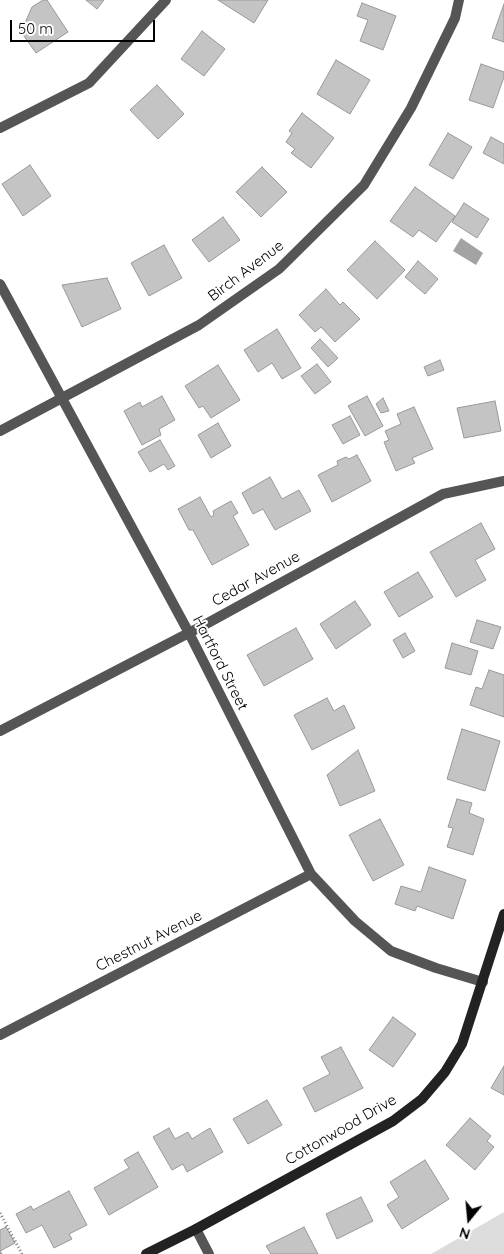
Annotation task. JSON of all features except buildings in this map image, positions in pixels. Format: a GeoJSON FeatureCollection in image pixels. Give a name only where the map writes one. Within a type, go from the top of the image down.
{"type":"FeatureCollection","features":[{"type":"Feature","properties":{"kind":"street"},"geometry":{"type":"LineString","coordinates":[[0,128],[89,83],[166,0]]}},
{"type":"Feature","properties":{"kind":"street","name":"Birch Avenue"},"geometry":{"type":"LineString","coordinates":[[0,431],[199,325],[280,268],[364,185],[411,108],[455,18],[459,0]]}},
{"type":"Feature","properties":{"kind":"street","name":"Hartford Street"},"geometry":{"type":"LineString","coordinates":[[0,284],[189,633],[311,874],[355,921],[392,951],[436,968],[483,982]]}},
{"type":"Feature","properties":{"kind":"street","name":"Cedar Avenue"},"geometry":{"type":"LineString","coordinates":[[0,731],[189,633],[443,494],[504,482]]}},
{"type":"Feature","properties":{"kind":"street","name":"Chestnut Avenue"},"geometry":{"type":"LineString","coordinates":[[0,1035],[311,874]]}},
{"type":"Feature","properties":{"kind":"street","name":"Cottonwood Drive"},"geometry":{"type":"LineString","coordinates":[[146,1254],[196,1229],[393,1121],[422,1099],[445,1072],[462,1044],[504,914]]}},
{"type":"Feature","properties":{"kind":"street"},"geometry":{"type":"LineString","coordinates":[[196,1229],[209,1254]]}},
{"type":"Feature","properties":{"kind":"path"},"geometry":{"type":"LineString","coordinates":[[0,1213],[22,1254]]}},
{"type":"Feature","properties":{"kind":"shaded area"},"geometry":{"type":"Polygon","coordinates":[[[461,238],[483,253],[476,265],[453,251],[461,238]]]}},
{"type":"Feature","properties":{"kind":"shaded area"},"geometry":{"type":"Polygon","coordinates":[[[504,1212],[504,1254],[431,1254],[504,1212]]]}}]}
